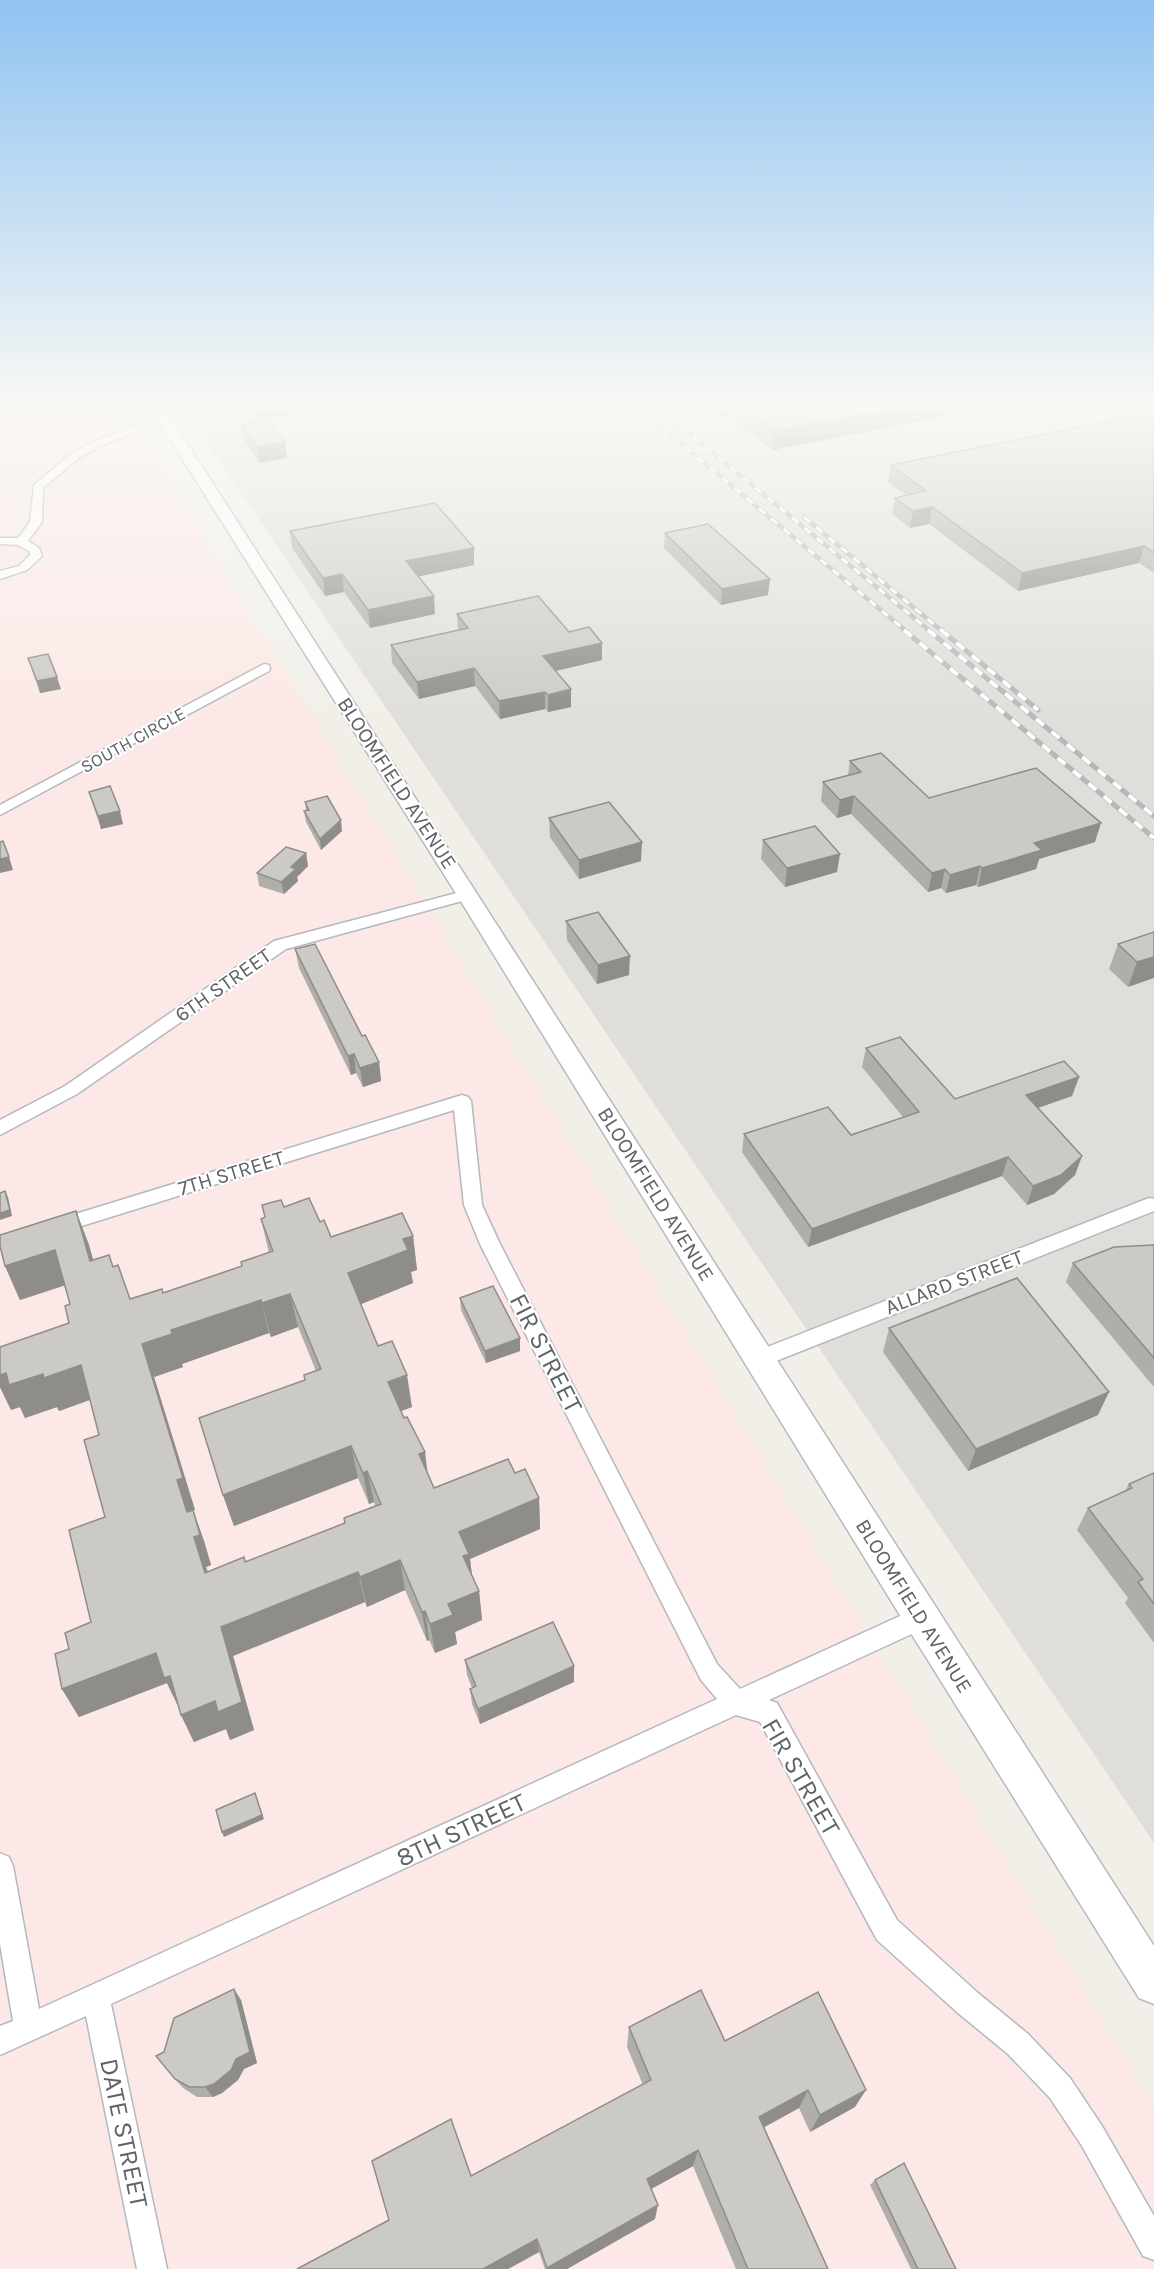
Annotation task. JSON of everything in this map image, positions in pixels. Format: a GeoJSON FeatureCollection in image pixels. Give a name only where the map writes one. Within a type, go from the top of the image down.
{"type":"FeatureCollection","features":[{"type":"Feature","properties":{"kind":"main road","name":"BLOOMFIELD AVENUE"},"geometry":{"type":"LineString","coordinates":[[223,512],[468,895],[921,1618],[1154,1983]]}},
{"type":"Feature","properties":{"kind":"street"},"geometry":{"type":"LineString","coordinates":[[21,542],[36,522],[37,512]]}},
{"type":"Feature","properties":{"kind":"street"},"geometry":{"type":"LineString","coordinates":[[0,541],[21,542],[35,550],[36,556],[23,568],[0,575]]}},
{"type":"Feature","properties":{"kind":"street","name":"SOUTH CIRCLE"},"geometry":{"type":"LineString","coordinates":[[0,811],[264,668]]}},
{"type":"Feature","properties":{"kind":"street","name":"6TH STREET"},"geometry":{"type":"LineString","coordinates":[[0,1128],[71,1090],[279,945],[468,895]]}},
{"type":"Feature","properties":{"kind":"street","name":"7TH STREET"},"geometry":{"type":"LineString","coordinates":[[34,1233],[462,1101]]}},
{"type":"Feature","properties":{"kind":"street","name":"FIR STREET"},"geometry":{"type":"LineString","coordinates":[[462,1101],[473,1205],[490,1244],[709,1672],[736,1704],[768,1712],[887,1929],[968,2003],[1018,2044],[1060,2088],[1092,2136],[1154,2244]]}},
{"type":"Feature","properties":{"kind":"street","name":"ALLARD STREET"},"geometry":{"type":"LineString","coordinates":[[759,1359],[1149,1205]]}},
{"type":"Feature","properties":{"kind":"street","name":"8TH STREET"},"geometry":{"type":"LineString","coordinates":[[0,2041],[921,1618]]}},
{"type":"Feature","properties":{"kind":"street"},"geometry":{"type":"LineString","coordinates":[[0,1866],[28,2028]]}},
{"type":"Feature","properties":{"kind":"street","name":"DATE STREET"},"geometry":{"type":"LineString","coordinates":[[96,1997],[152,2269]]}},
{"type":"Feature","properties":{"kind":"shaded area"},"geometry":{"type":"Polygon","coordinates":[[[0,512],[188,512],[1154,2106],[1154,2269],[0,2269],[0,512]]]}},
{"type":"Feature","properties":{"kind":"shaded area"},"geometry":{"type":"Polygon","coordinates":[[[254,512],[1154,512],[1154,1843],[254,512]]]}},
{"type":"Feature","properties":{"kind":"building"},"geometry":{"type":"Polygon","coordinates":[[[389,512],[443,512],[474,548],[406,561],[434,596],[368,610],[342,574],[323,578],[290,531],[389,512]]]}},
{"type":"Feature","properties":{"kind":"building"},"geometry":{"type":"Polygon","coordinates":[[[939,512],[1154,512],[1154,553],[1144,546],[1022,573],[939,512]]]}},
{"type":"Feature","properties":{"kind":"building"},"geometry":{"type":"Polygon","coordinates":[[[708,524],[770,579],[722,589],[665,533],[708,524]]]}},
{"type":"Feature","properties":{"kind":"building"},"geometry":{"type":"Polygon","coordinates":[[[538,596],[569,632],[589,627],[602,643],[543,656],[571,689],[548,695],[545,692],[499,701],[474,668],[417,682],[391,645],[468,628],[457,614],[538,596]]]}},
{"type":"Feature","properties":{"kind":"building"},"geometry":{"type":"Polygon","coordinates":[[[48,654],[57,677],[37,681],[28,658],[48,654]]]}},
{"type":"Feature","properties":{"kind":"building"},"geometry":{"type":"Polygon","coordinates":[[[881,753],[929,798],[1036,768],[1101,823],[1034,843],[1042,850],[982,868],[980,866],[950,875],[945,869],[932,873],[854,796],[840,800],[823,782],[861,772],[850,761],[881,753]]]}},
{"type":"Feature","properties":{"kind":"building"},"geometry":{"type":"Polygon","coordinates":[[[110,786],[120,811],[98,816],[89,792],[110,786]]]}},
{"type":"Feature","properties":{"kind":"building"},"geometry":{"type":"Polygon","coordinates":[[[327,796],[341,820],[320,839],[304,811],[309,810],[305,802],[327,796]]]}},
{"type":"Feature","properties":{"kind":"building"},"geometry":{"type":"Polygon","coordinates":[[[609,802],[642,842],[579,860],[549,818],[609,802]]]}},
{"type":"Feature","properties":{"kind":"building"},"geometry":{"type":"Polygon","coordinates":[[[815,826],[840,854],[787,868],[763,840],[815,826]]]}},
{"type":"Feature","properties":{"kind":"building"},"geometry":{"type":"Polygon","coordinates":[[[3,841],[9,857],[0,859],[0,842],[3,841]]]}},
{"type":"Feature","properties":{"kind":"building"},"geometry":{"type":"Polygon","coordinates":[[[286,847],[306,853],[291,867],[296,869],[281,882],[257,873],[286,847]]]}},
{"type":"Feature","properties":{"kind":"building"},"geometry":{"type":"Polygon","coordinates":[[[598,912],[630,956],[598,965],[566,921],[598,912]]]}},
{"type":"Feature","properties":{"kind":"building"},"geometry":{"type":"Polygon","coordinates":[[[1154,932],[1154,957],[1137,962],[1118,944],[1154,932]]]}},
{"type":"Feature","properties":{"kind":"building"},"geometry":{"type":"Polygon","coordinates":[[[315,944],[362,1036],[365,1035],[379,1062],[360,1068],[354,1054],[348,1056],[295,949],[315,944]]]}},
{"type":"Feature","properties":{"kind":"building"},"geometry":{"type":"Polygon","coordinates":[[[900,1037],[955,1099],[1064,1061],[1079,1077],[1026,1095],[1082,1156],[1061,1175],[1033,1186],[1008,1157],[812,1229],[744,1134],[828,1107],[851,1135],[919,1112],[866,1048],[900,1037]]]}},
{"type":"Feature","properties":{"kind":"building"},"geometry":{"type":"Polygon","coordinates":[[[5,1191],[10,1210],[0,1213],[0,1193],[5,1191]]]}},
{"type":"Feature","properties":{"kind":"building"},"geometry":{"type":"Polygon","coordinates":[[[309,1198],[320,1222],[324,1220],[331,1237],[402,1213],[413,1236],[403,1239],[408,1250],[348,1273],[378,1346],[392,1341],[407,1375],[388,1382],[404,1418],[407,1417],[425,1452],[419,1454],[434,1488],[508,1459],[515,1473],[525,1469],[539,1498],[459,1532],[469,1554],[463,1556],[479,1591],[448,1604],[453,1615],[430,1624],[425,1611],[422,1612],[400,1560],[360,1577],[358,1572],[221,1627],[242,1702],[218,1712],[215,1701],[181,1715],[170,1676],[164,1678],[156,1653],[62,1689],[55,1654],[69,1649],[65,1633],[91,1622],[69,1530],[105,1517],[84,1440],[99,1435],[81,1365],[44,1378],[43,1374],[9,1385],[6,1373],[0,1375],[0,1347],[69,1323],[65,1306],[70,1304],[55,1250],[5,1266],[0,1235],[76,1211],[90,1261],[109,1255],[113,1267],[118,1265],[130,1299],[162,1289],[163,1293],[242,1266],[241,1262],[273,1251],[261,1219],[265,1217],[262,1205],[281,1200],[284,1207],[309,1198]],[[290,1294],[262,1303],[261,1300],[171,1330],[172,1334],[142,1344],[183,1478],[177,1480],[187,1512],[193,1510],[200,1535],[194,1537],[205,1573],[244,1557],[245,1562],[345,1523],[344,1518],[381,1504],[367,1471],[363,1473],[351,1446],[223,1495],[199,1418],[305,1380],[304,1375],[321,1369],[290,1294]]]}},
{"type":"Feature","properties":{"kind":"building"},"geometry":{"type":"Polygon","coordinates":[[[1154,1245],[1154,1358],[1073,1263],[1114,1247],[1154,1245]]]}},
{"type":"Feature","properties":{"kind":"building"},"geometry":{"type":"Polygon","coordinates":[[[1017,1278],[1109,1392],[976,1449],[889,1328],[1017,1278]]]}},
{"type":"Feature","properties":{"kind":"building"},"geometry":{"type":"Polygon","coordinates":[[[493,1286],[520,1338],[485,1351],[460,1298],[493,1286]]]}},
{"type":"Feature","properties":{"kind":"building"},"geometry":{"type":"Polygon","coordinates":[[[1154,1473],[1154,1604],[1138,1582],[1143,1579],[1088,1508],[1132,1488],[1129,1484],[1154,1473]]]}},
{"type":"Feature","properties":{"kind":"building"},"geometry":{"type":"Polygon","coordinates":[[[553,1622],[574,1666],[478,1709],[470,1689],[476,1686],[465,1660],[553,1622]]]}},
{"type":"Feature","properties":{"kind":"building"},"geometry":{"type":"Polygon","coordinates":[[[255,1793],[262,1815],[222,1832],[216,1810],[255,1793]]]}},
{"type":"Feature","properties":{"kind":"building"},"geometry":{"type":"Polygon","coordinates":[[[234,1989],[250,2052],[236,2059],[231,2070],[214,2084],[205,2087],[189,2087],[175,2079],[156,2056],[164,2052],[174,2018],[234,1989]]]}},
{"type":"Feature","properties":{"kind":"building"},"geometry":{"type":"Polygon","coordinates":[[[701,1990],[725,2041],[818,1992],[866,2090],[820,2115],[808,2090],[759,2117],[828,2269],[748,2269],[698,2150],[647,2179],[658,2205],[547,2268],[537,2239],[483,2269],[297,2269],[389,2220],[372,2161],[451,2119],[471,2176],[651,2080],[629,2027],[701,1990]]]}},
{"type":"Feature","properties":{"kind":"building"},"geometry":{"type":"Polygon","coordinates":[[[904,2163],[956,2269],[918,2269],[875,2180],[904,2163]]]}},
{"type":"Feature","properties":{"kind":"railway"},"geometry":{"type":"LineString","coordinates":[[763,512],[906,631]]}},
{"type":"Feature","properties":{"kind":"railway"},"geometry":{"type":"LineString","coordinates":[[785,512],[930,631]]}},
{"type":"Feature","properties":{"kind":"railway"},"geometry":{"type":"LineString","coordinates":[[804,517],[942,631]]}},
{"type":"Feature","properties":{"kind":"railway"},"geometry":{"type":"LineString","coordinates":[[904,630],[1154,838]]}},
{"type":"Feature","properties":{"kind":"railway"},"geometry":{"type":"LineString","coordinates":[[928,630],[1154,816]]}},
{"type":"Feature","properties":{"kind":"railway"},"geometry":{"type":"LineString","coordinates":[[941,630],[1038,710]]}}]}
